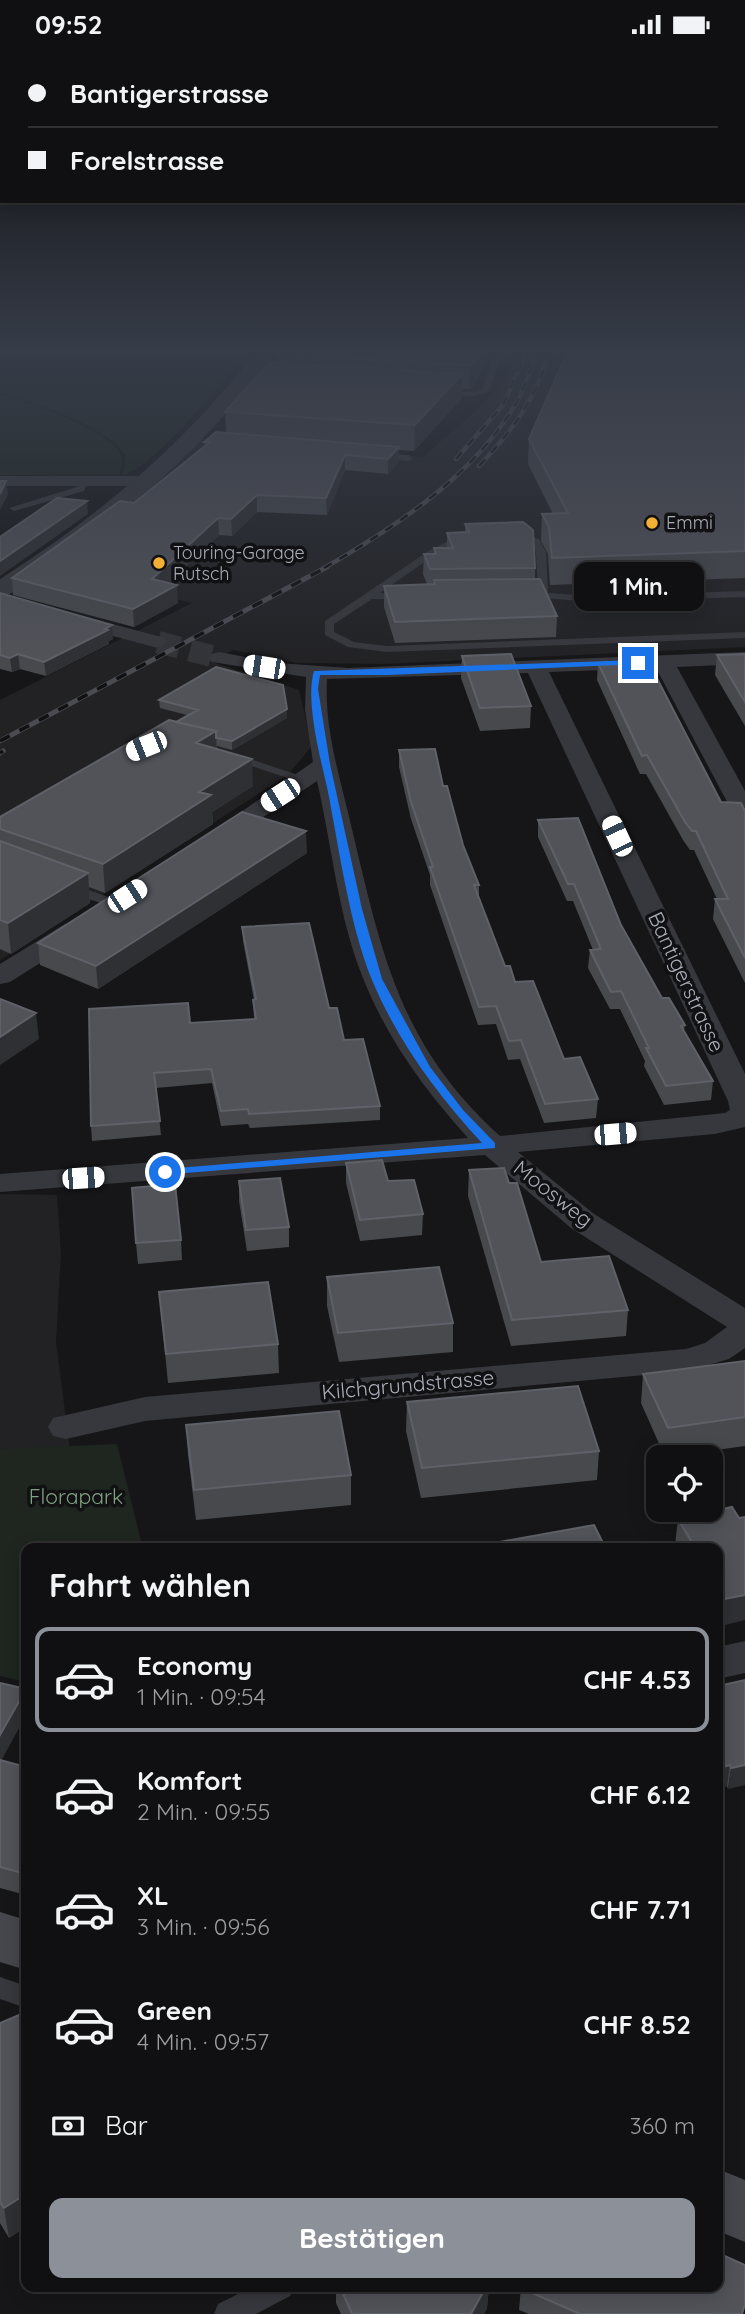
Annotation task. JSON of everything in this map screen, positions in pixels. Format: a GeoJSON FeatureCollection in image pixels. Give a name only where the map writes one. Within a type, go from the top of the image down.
{"type":"FeatureCollection","features":[{"type":"Feature","properties":{"kind":"main road"},"geometry":{"type":"LineString","coordinates":[[0,1937],[21,1943]]}},
{"type":"Feature","properties":{"kind":"main road"},"geometry":{"type":"LineString","coordinates":[[723,2202],[745,2211]]}},
{"type":"Feature","properties":{"kind":"street"},"geometry":{"type":"LineString","coordinates":[[0,590],[60,551],[183,454]]}},
{"type":"Feature","properties":{"kind":"street"},"geometry":{"type":"LineString","coordinates":[[0,481],[149,481]]}},
{"type":"Feature","properties":{"kind":"street"},"geometry":{"type":"LineString","coordinates":[[0,600],[158,642]]}},
{"type":"Feature","properties":{"kind":"street"},"geometry":{"type":"LineString","coordinates":[[219,657],[250,665],[317,673],[745,658]]}},
{"type":"Feature","properties":{"kind":"street"},"geometry":{"type":"LineString","coordinates":[[663,661],[745,813]]}},
{"type":"Feature","properties":{"kind":"street","name":"Bantigerstrasse"},"geometry":{"type":"LineString","coordinates":[[0,1184],[491,1146],[715,1125],[736,1120],[745,1112],[743,1101],[536,667]]}},
{"type":"Feature","properties":{"kind":"street","name":"Moosweg"},"geometry":{"type":"LineString","coordinates":[[317,673],[314,689],[326,764],[356,904],[377,979],[425,1068],[491,1146],[628,1251],[745,1323]]}},
{"type":"Feature","properties":{"kind":"street"},"geometry":{"type":"LineString","coordinates":[[201,847],[326,764]]}},
{"type":"Feature","properties":{"kind":"street"},"geometry":{"type":"LineString","coordinates":[[0,976],[138,889]]}},
{"type":"Feature","properties":{"kind":"street","name":"Kilchgrundstrasse"},"geometry":{"type":"LineString","coordinates":[[66,1427],[145,1409],[688,1360],[717,1352],[745,1331]]}},
{"type":"Feature","properties":{"kind":"street"},"geometry":{"type":"LineString","coordinates":[[723,1662],[745,1657]]}},
{"type":"Feature","properties":{"kind":"lane"},"geometry":{"type":"LineString","coordinates":[[369,454],[409,458]]}},
{"type":"Feature","properties":{"kind":"lane"},"geometry":{"type":"LineString","coordinates":[[14,508],[81,489],[84,481]]}},
{"type":"Feature","properties":{"kind":"lane"},"geometry":{"type":"LineString","coordinates":[[505,533],[526,534],[534,539],[541,552],[543,594]]}},
{"type":"Feature","properties":{"kind":"lane"},"geometry":{"type":"LineString","coordinates":[[479,535],[453,541],[329,623],[329,633],[352,645],[387,649],[745,635]]}},
{"type":"Feature","properties":{"kind":"lane"},"geometry":{"type":"LineString","coordinates":[[516,595],[543,594],[590,599],[745,594]]}},
{"type":"Feature","properties":{"kind":"lane"},"geometry":{"type":"LineString","coordinates":[[370,596],[421,597]]}},
{"type":"Feature","properties":{"kind":"lane"},"geometry":{"type":"LineString","coordinates":[[213,751],[303,780]]}},
{"type":"Feature","properties":{"kind":"lane"},"geometry":{"type":"LineString","coordinates":[[54,882],[115,904]]}},
{"type":"Feature","properties":{"kind":"lane"},"geometry":{"type":"LineString","coordinates":[[0,1988],[21,1995]]}},
{"type":"Feature","properties":{"kind":"lane"},"geometry":{"type":"LineString","coordinates":[[228,2314],[271,2292]]}},
{"type":"Feature","properties":{"kind":"shaded area"},"geometry":{"type":"Polygon","coordinates":[[[181,454],[385,454],[423,457],[427,454],[745,454],[745,647],[385,664],[297,663],[233,650],[212,662],[299,690],[312,746],[288,775],[0,960],[0,700],[192,603],[47,567],[133,509],[166,476],[181,454]]]}},
{"type":"Feature","properties":{"kind":"shaded area"},"geometry":{"type":"Polygon","coordinates":[[[0,1194],[57,1195],[61,1254],[56,1342],[70,1450],[0,1479],[0,1194]]]}},
{"type":"Feature","properties":{"kind":"green space"},"geometry":{"type":"Polygon","coordinates":[[[0,454],[120,454],[122,458],[120,474],[0,475],[0,454]]]}},
{"type":"Feature","properties":{"kind":"green space"},"geometry":{"type":"Polygon","coordinates":[[[124,454],[155,454],[123,475],[126,456],[124,454]]]}},
{"type":"Feature","properties":{"kind":"green space","name":"Florapark"},"geometry":{"type":"Polygon","coordinates":[[[117,1444],[142,1543],[21,1543],[21,1681],[0,1676],[0,1449],[117,1444]]]}},
{"type":"Feature","properties":{"kind":"building"},"geometry":{"type":"Polygon","coordinates":[[[195,454],[393,454],[388,459],[345,455],[326,498],[257,495],[231,519],[218,518],[152,579],[177,585],[133,609],[12,578],[120,501],[134,503],[195,454]]]}},
{"type":"Feature","properties":{"kind":"building","name":"Emmi"},"geometry":{"type":"Polygon","coordinates":[[[537,454],[745,454],[745,551],[552,558],[549,527],[542,514],[568,513],[537,454]]]}},
{"type":"Feature","properties":{"kind":"building"},"geometry":{"type":"Polygon","coordinates":[[[0,481],[6,481],[0,494],[0,481]]]}},
{"type":"Feature","properties":{"kind":"building"},"geometry":{"type":"Polygon","coordinates":[[[57,498],[87,501],[0,561],[0,537],[57,498]]]}},
{"type":"Feature","properties":{"kind":"building"},"geometry":{"type":"Polygon","coordinates":[[[523,522],[533,530],[535,568],[430,569],[424,554],[436,554],[434,548],[453,548],[447,533],[469,532],[465,524],[523,522]]]}},
{"type":"Feature","properties":{"kind":"building"},"geometry":{"type":"Polygon","coordinates":[[[540,579],[557,616],[395,622],[384,586],[435,584],[434,580],[540,579]]]}},
{"type":"Feature","properties":{"kind":"building"},"geometry":{"type":"Polygon","coordinates":[[[0,593],[112,625],[105,629],[108,630],[44,662],[18,654],[10,658],[0,655],[0,593]]]}},
{"type":"Feature","properties":{"kind":"building"},"geometry":{"type":"Polygon","coordinates":[[[511,654],[531,706],[480,708],[462,656],[511,654]]]}},
{"type":"Feature","properties":{"kind":"building"},"geometry":{"type":"Polygon","coordinates":[[[745,654],[745,702],[717,655],[745,654]]]}},
{"type":"Feature","properties":{"kind":"building"},"geometry":{"type":"Polygon","coordinates":[[[648,661],[721,802],[741,803],[745,811],[745,958],[715,899],[728,899],[696,831],[692,831],[685,822],[647,755],[642,756],[598,663],[648,661]]]}},
{"type":"Feature","properties":{"kind":"building"},"geometry":{"type":"Polygon","coordinates":[[[216,667],[283,685],[287,709],[232,741],[216,738],[216,731],[176,722],[198,710],[159,700],[216,667]]]}},
{"type":"Feature","properties":{"kind":"building"},"geometry":{"type":"Polygon","coordinates":[[[169,720],[216,731],[196,743],[252,759],[199,792],[211,795],[103,864],[0,829],[0,817],[169,720]]]}},
{"type":"Feature","properties":{"kind":"building"},"geometry":{"type":"Polygon","coordinates":[[[435,749],[443,786],[447,786],[463,845],[479,885],[474,885],[505,966],[510,966],[515,982],[533,981],[564,1059],[580,1057],[598,1099],[545,1104],[521,1040],[509,1041],[496,1006],[479,1007],[430,867],[433,867],[411,802],[399,750],[435,749]]]}},
{"type":"Feature","properties":{"kind":"building"},"geometry":{"type":"Polygon","coordinates":[[[242,812],[306,831],[96,966],[38,943],[242,812]]]}},
{"type":"Feature","properties":{"kind":"building"},"geometry":{"type":"Polygon","coordinates":[[[578,818],[621,925],[662,998],[669,998],[685,1025],[681,1026],[713,1081],[666,1086],[621,991],[611,992],[590,950],[601,949],[574,884],[568,884],[538,820],[578,818]]]}},
{"type":"Feature","properties":{"kind":"building"},"geometry":{"type":"Polygon","coordinates":[[[0,841],[88,873],[8,923],[0,920],[0,841]]]}},
{"type":"Feature","properties":{"kind":"building"},"geometry":{"type":"Polygon","coordinates":[[[309,923],[329,1008],[337,1008],[344,1040],[363,1039],[380,1106],[249,1114],[248,1109],[221,1111],[211,1069],[154,1073],[160,1121],[91,1126],[89,1009],[188,1003],[190,1023],[256,1019],[253,1000],[256,999],[242,927],[309,923]]]}},
{"type":"Feature","properties":{"kind":"building"},"geometry":{"type":"Polygon","coordinates":[[[0,999],[36,1013],[0,1037],[0,999]]]}},
{"type":"Feature","properties":{"kind":"building"},"geometry":{"type":"Polygon","coordinates":[[[382,1160],[388,1181],[414,1180],[423,1214],[360,1220],[346,1163],[382,1160]]]}},
{"type":"Feature","properties":{"kind":"building"},"geometry":{"type":"Polygon","coordinates":[[[504,1168],[509,1183],[517,1183],[541,1262],[609,1256],[628,1310],[512,1320],[469,1170],[504,1168]]]}},
{"type":"Feature","properties":{"kind":"building"},"geometry":{"type":"Polygon","coordinates":[[[280,1178],[289,1227],[246,1230],[239,1181],[280,1178]]]}},
{"type":"Feature","properties":{"kind":"building"},"geometry":{"type":"Polygon","coordinates":[[[175,1184],[181,1240],[136,1243],[132,1188],[175,1184]]]}},
{"type":"Feature","properties":{"kind":"building"},"geometry":{"type":"Polygon","coordinates":[[[439,1267],[453,1323],[338,1333],[327,1277],[439,1267]]]}},
{"type":"Feature","properties":{"kind":"building"},"geometry":{"type":"Polygon","coordinates":[[[268,1282],[278,1344],[166,1354],[159,1292],[268,1282]]]}},
{"type":"Feature","properties":{"kind":"building"},"geometry":{"type":"Polygon","coordinates":[[[745,1361],[745,1417],[668,1428],[643,1374],[745,1361]]]}},
{"type":"Feature","properties":{"kind":"building"},"geometry":{"type":"Polygon","coordinates":[[[578,1386],[599,1451],[422,1468],[407,1402],[578,1386]]]}},
{"type":"Feature","properties":{"kind":"building"},"geometry":{"type":"Polygon","coordinates":[[[339,1411],[351,1475],[194,1490],[186,1425],[339,1411]]]}},
{"type":"Feature","properties":{"kind":"building"},"geometry":{"type":"Polygon","coordinates":[[[732,1507],[739,1518],[745,1517],[745,1595],[725,1599],[723,1596],[723,1543],[692,1543],[680,1522],[723,1522],[723,1509],[732,1507]]]}},
{"type":"Feature","properties":{"kind":"building"},"geometry":{"type":"Polygon","coordinates":[[[594,1525],[603,1543],[494,1543],[594,1525]]]}},
{"type":"Feature","properties":{"kind":"building"},"geometry":{"type":"Polygon","coordinates":[[[745,1680],[745,1765],[731,1768],[730,1765],[723,1767],[723,1685],[745,1680]]]}},
{"type":"Feature","properties":{"kind":"building"},"geometry":{"type":"Polygon","coordinates":[[[0,1683],[21,1688],[21,1698],[0,1735],[0,1683]]]}},
{"type":"Feature","properties":{"kind":"building"},"geometry":{"type":"Polygon","coordinates":[[[0,1760],[21,1766],[21,1873],[0,1867],[0,1760]]]}},
{"type":"Feature","properties":{"kind":"building"},"geometry":{"type":"Polygon","coordinates":[[[21,2014],[21,2197],[4,2208],[0,2202],[0,2023],[21,2014]]]}},
{"type":"Feature","properties":{"kind":"building"},"geometry":{"type":"Polygon","coordinates":[[[723,2255],[745,2265],[745,2304],[742,2314],[580,2314],[530,2292],[723,2292],[723,2255]]]}},
{"type":"Feature","properties":{"kind":"building"},"geometry":{"type":"Polygon","coordinates":[[[342,2292],[483,2292],[471,2314],[352,2314],[342,2292]]]}},
{"type":"Feature","properties":{"kind":"tunnel"},"geometry":{"type":"LineString","coordinates":[[158,642],[219,658]]}},
{"type":"Feature","properties":{"kind":"railway"},"geometry":{"type":"LineString","coordinates":[[456,459],[461,454]]}},
{"type":"Feature","properties":{"kind":"railway"},"geometry":{"type":"LineString","coordinates":[[324,568],[407,516],[478,454]]}},
{"type":"Feature","properties":{"kind":"railway"},"geometry":{"type":"LineString","coordinates":[[479,466],[490,454]]}},
{"type":"Feature","properties":{"kind":"railway"},"geometry":{"type":"LineString","coordinates":[[0,741],[327,567]]}},
{"type":"Feature","properties":{"kind":"place","name":"Emmi"},"geometry":{"type":"Point","coordinates":[652,523]}},
{"type":"Feature","properties":{"kind":"place","name":"Touring-Garage Rutsch"},"geometry":{"type":"Point","coordinates":[159,563]}},
{"type":"Feature","properties":{"kind":"route"},"geometry":{"type":"LineString","coordinates":[[165,1172],[491,1146],[425,1068],[396,1019],[377,979],[357,909],[326,764],[314,689],[317,673],[388,673],[638,663]]}}]}
